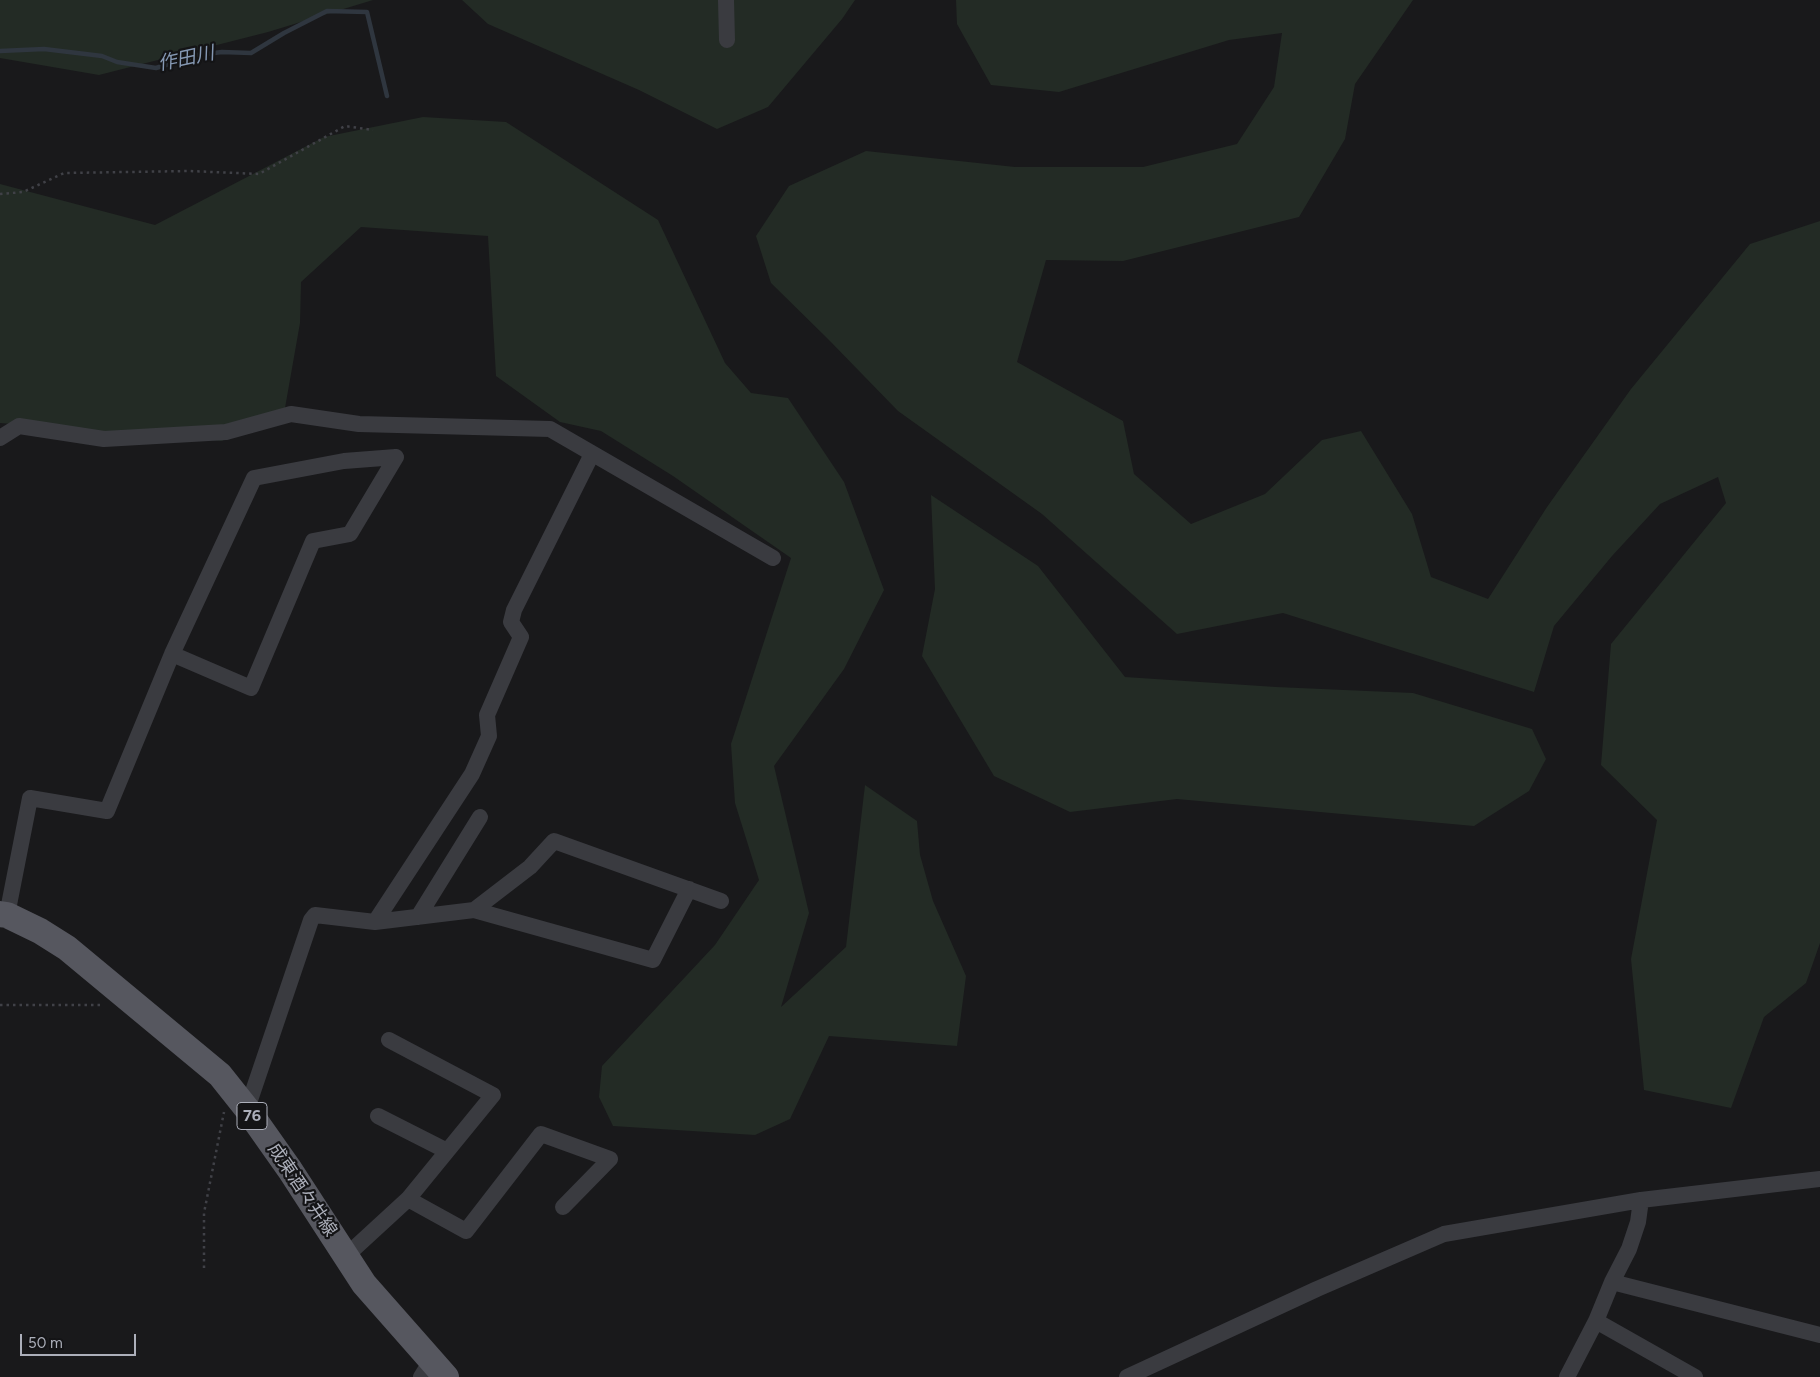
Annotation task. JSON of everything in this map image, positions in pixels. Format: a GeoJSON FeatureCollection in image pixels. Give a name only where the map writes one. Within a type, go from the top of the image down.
{"type":"FeatureCollection","features":[{"type":"Feature","properties":{"kind":"main road","name":"成東酒々井線"},"geometry":{"type":"LineString","coordinates":[[4,914],[40,931],[67,948],[220,1075],[242,1102],[290,1170],[364,1284],[433,1372]]}},
{"type":"Feature","properties":{"kind":"street"},"geometry":{"type":"LineString","coordinates":[[726,0],[727,40]]}},
{"type":"Feature","properties":{"kind":"street"},"geometry":{"type":"LineString","coordinates":[[0,438],[19,426],[104,440],[226,432],[291,414],[359,424],[550,430],[773,558]]}},
{"type":"Feature","properties":{"kind":"street"},"geometry":{"type":"LineString","coordinates":[[375,922],[472,774],[489,736],[487,715],[521,636],[511,622],[514,610],[592,454]]}},
{"type":"Feature","properties":{"kind":"street"},"geometry":{"type":"LineString","coordinates":[[4,914],[30,798],[107,811],[172,654],[254,478],[344,460],[396,457],[350,534],[313,541],[251,688],[172,654]]}},
{"type":"Feature","properties":{"kind":"street"},"geometry":{"type":"LineString","coordinates":[[418,917],[480,816]]}},
{"type":"Feature","properties":{"kind":"street"},"geometry":{"type":"LineString","coordinates":[[474,910],[530,867],[554,841],[721,900]]}},
{"type":"Feature","properties":{"kind":"street"},"geometry":{"type":"LineString","coordinates":[[242,1102],[311,920],[316,914],[375,922],[474,910],[653,960],[689,890]]}},
{"type":"Feature","properties":{"kind":"street"},"geometry":{"type":"LineString","coordinates":[[346,1256],[408,1199],[493,1095],[389,1040]]}},
{"type":"Feature","properties":{"kind":"street"},"geometry":{"type":"LineString","coordinates":[[378,1116],[447,1151]]}},
{"type":"Feature","properties":{"kind":"street"},"geometry":{"type":"LineString","coordinates":[[408,1199],[466,1231],[541,1134],[610,1159],[564,1206]]}},
{"type":"Feature","properties":{"kind":"street"},"geometry":{"type":"LineString","coordinates":[[1127,1377],[1318,1288],[1444,1234],[1641,1200],[1820,1179]]}},
{"type":"Feature","properties":{"kind":"street"},"geometry":{"type":"LineString","coordinates":[[1567,1377],[1596,1321],[1612,1282],[1629,1249],[1638,1222],[1641,1200]]}},
{"type":"Feature","properties":{"kind":"street"},"geometry":{"type":"LineString","coordinates":[[1612,1282],[1820,1334]]}},
{"type":"Feature","properties":{"kind":"street"},"geometry":{"type":"LineString","coordinates":[[1596,1321],[1696,1377]]}},
{"type":"Feature","properties":{"kind":"path"},"geometry":{"type":"LineString","coordinates":[[0,194],[23,192],[64,173],[190,171],[259,174],[345,126],[373,130]]}},
{"type":"Feature","properties":{"kind":"path"},"geometry":{"type":"LineString","coordinates":[[0,1005],[137,1006]]}},
{"type":"Feature","properties":{"kind":"path"},"geometry":{"type":"LineString","coordinates":[[204,1268],[204,1213],[225,1109],[242,1102]]}},
{"type":"Feature","properties":{"kind":"shaded area"},"geometry":{"type":"Polygon","coordinates":[[[0,0],[373,0],[268,32],[99,75],[0,58],[0,0]]]}},
{"type":"Feature","properties":{"kind":"shaded area"},"geometry":{"type":"Polygon","coordinates":[[[462,0],[855,0],[842,19],[768,107],[717,129],[639,90],[488,24],[462,0]]]}},
{"type":"Feature","properties":{"kind":"shaded area"},"geometry":{"type":"Polygon","coordinates":[[[956,0],[1413,0],[1355,84],[1345,139],[1299,217],[1123,261],[1046,260],[1017,362],[1123,421],[1134,474],[1191,524],[1265,494],[1322,440],[1361,431],[1412,514],[1431,577],[1488,599],[1547,507],[1631,389],[1750,244],[1820,221],[1820,943],[1806,983],[1764,1017],[1731,1108],[1644,1090],[1631,959],[1657,820],[1601,765],[1611,644],[1726,503],[1718,477],[1660,504],[1612,556],[1554,626],[1534,692],[1283,613],[1177,634],[1042,514],[898,411],[771,283],[756,236],[789,186],[866,151],[1015,167],[1143,167],[1237,144],[1274,87],[1282,33],[1229,40],[1059,92],[991,85],[957,24],[956,0]]]}},
{"type":"Feature","properties":{"kind":"shaded area"},"geometry":{"type":"Polygon","coordinates":[[[423,117],[506,122],[658,220],[725,363],[751,393],[788,398],[844,482],[884,590],[844,669],[774,766],[809,913],[781,1007],[846,947],[865,785],[917,821],[920,855],[933,901],[966,976],[957,1046],[829,1036],[790,1119],[755,1135],[613,1126],[599,1097],[602,1066],[715,945],[759,880],[735,803],[731,744],[791,558],[673,476],[601,431],[560,422],[496,376],[488,236],[361,227],[301,282],[300,323],[285,408],[222,441],[0,423],[0,184],[155,225],[324,137],[423,117]]]}},
{"type":"Feature","properties":{"kind":"shaded area"},"geometry":{"type":"Polygon","coordinates":[[[931,495],[1038,566],[1125,677],[1276,687],[1413,693],[1532,729],[1546,759],[1529,791],[1474,826],[1177,799],[1070,812],[994,776],[922,656],[935,589],[931,495]]]}},
{"type":"Feature","properties":{"kind":"waterway","name":"作田川"},"geometry":{"type":"LineString","coordinates":[[0,51],[44,49],[102,56],[117,62],[156,68],[198,55],[222,52],[251,53],[284,33],[327,11],[367,12],[387,96]]}}]}
